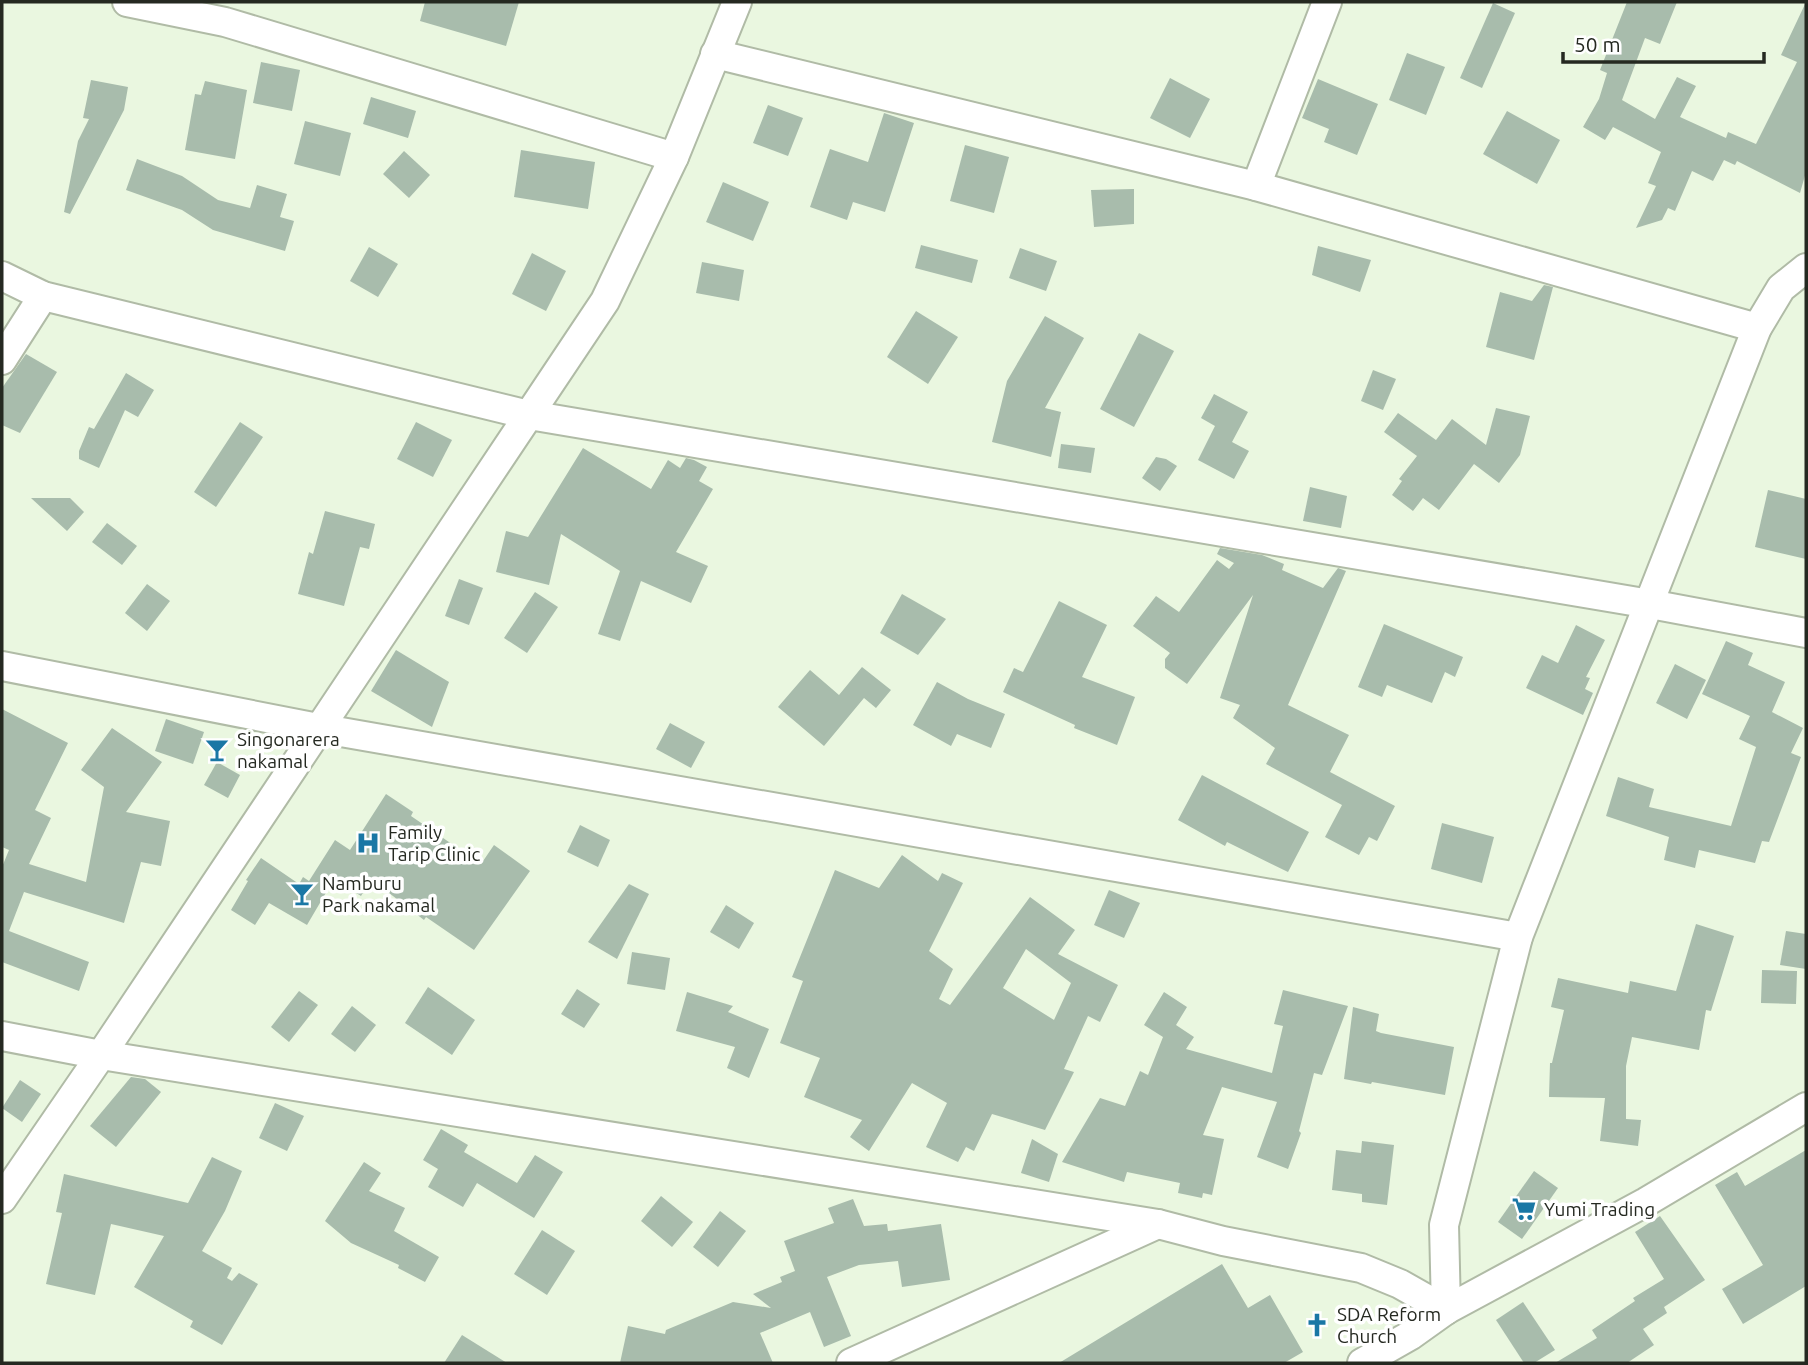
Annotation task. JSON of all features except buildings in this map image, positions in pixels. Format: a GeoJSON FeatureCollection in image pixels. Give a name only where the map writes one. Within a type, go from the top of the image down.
{"type":"FeatureCollection","features":[{"type":"Feature","properties":{"kind":"street"},"geometry":{"type":"LineString","coordinates":[[127,2],[225,22],[674,157]]}},
{"type":"Feature","properties":{"kind":"street"},"geometry":{"type":"LineString","coordinates":[[2,1199],[605,301],[674,157],[737,2]]}},
{"type":"Feature","properties":{"kind":"street"},"geometry":{"type":"LineString","coordinates":[[1256,186],[1327,2]]}},
{"type":"Feature","properties":{"kind":"street"},"geometry":{"type":"LineString","coordinates":[[715,54],[1256,186],[1757,328]]}},
{"type":"Feature","properties":{"kind":"street"},"geometry":{"type":"LineString","coordinates":[[1446,1310],[1444,1226],[1518,937],[1757,328],[1781,288],[1806,268]]}},
{"type":"Feature","properties":{"kind":"street"},"geometry":{"type":"LineString","coordinates":[[2,276],[43,296],[529,415],[1650,604],[1806,633]]}},
{"type":"Feature","properties":{"kind":"street"},"geometry":{"type":"LineString","coordinates":[[2,360],[43,296]]}},
{"type":"Feature","properties":{"kind":"street"},"geometry":{"type":"LineString","coordinates":[[2,666],[318,728],[1518,937]]}},
{"type":"Feature","properties":{"kind":"street"},"geometry":{"type":"LineString","coordinates":[[2,1036],[101,1055],[1158,1224],[1223,1241],[1362,1268],[1400,1284],[1446,1310]]}},
{"type":"Feature","properties":{"kind":"street"},"geometry":{"type":"LineString","coordinates":[[1362,1363],[1411,1335],[1446,1310],[1646,1202],[1806,1107]]}},
{"type":"Feature","properties":{"kind":"street"},"geometry":{"type":"LineString","coordinates":[[851,1363],[1158,1224]]}},
{"type":"Feature","properties":{"kind":"place","name":"Singonarera nakamal"},"geometry":{"type":"Point","coordinates":[217,750]}},
{"type":"Feature","properties":{"kind":"place","name":"Family Tarip Clinic"},"geometry":{"type":"Point","coordinates":[368,843]}},
{"type":"Feature","properties":{"kind":"place","name":"Namburu Park nakamal"},"geometry":{"type":"Point","coordinates":[302,894]}},
{"type":"Feature","properties":{"kind":"place","name":"Yumi Trading"},"geometry":{"type":"Point","coordinates":[1524,1209]}},
{"type":"Feature","properties":{"kind":"place","name":"SDA Reform Church"},"geometry":{"type":"Point","coordinates":[1317,1325]}}]}
